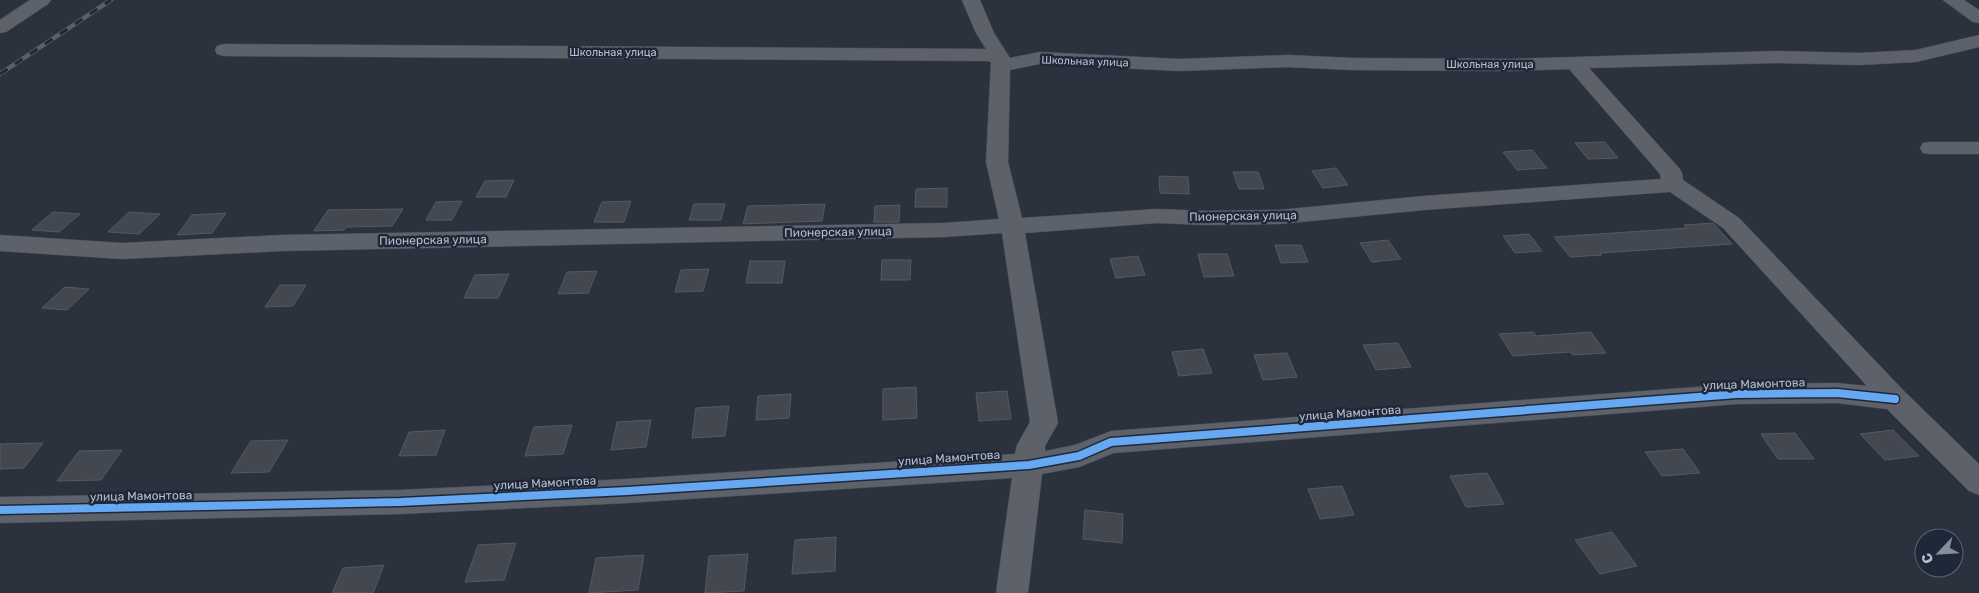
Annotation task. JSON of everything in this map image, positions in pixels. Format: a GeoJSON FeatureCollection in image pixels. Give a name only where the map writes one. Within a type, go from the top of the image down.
{"type":"FeatureCollection","features":[{"type":"Feature","properties":{"kind":"street"},"geometry":{"type":"LineString","coordinates":[[0,28],[42,0]]}},
{"type":"Feature","properties":{"kind":"street"},"geometry":{"type":"LineString","coordinates":[[972,0],[984,34],[1001,62],[997,162],[1012,225],[1044,424],[1031,445],[1012,593]]}},
{"type":"Feature","properties":{"kind":"street"},"geometry":{"type":"LineString","coordinates":[[1952,0],[1979,18]]}},
{"type":"Feature","properties":{"kind":"street","name":"Школьная улица"},"geometry":{"type":"LineString","coordinates":[[224,50],[989,54],[1001,62],[1040,58],[1179,65],[1288,61],[1352,64],[1508,65],[1776,57],[1859,58],[1916,56],[1979,41]]}},
{"type":"Feature","properties":{"kind":"street"},"geometry":{"type":"LineString","coordinates":[[1574,63],[1671,172],[1672,183],[1731,223],[1896,399],[1979,483]]}},
{"type":"Feature","properties":{"kind":"street"},"geometry":{"type":"LineString","coordinates":[[1931,148],[1979,148]]}},
{"type":"Feature","properties":{"kind":"street","name":"Пионерская улица"},"geometry":{"type":"LineString","coordinates":[[0,243],[122,251],[282,243],[944,230],[1012,225],[1030,226],[1157,216],[1206,218],[1279,217],[1424,203],[1675,185]]}},
{"type":"Feature","properties":{"kind":"street","name":"улица Мамонтова"},"geometry":{"type":"LineString","coordinates":[[0,510],[400,502],[627,491],[1029,465],[1079,456],[1111,442],[1737,394],[1837,393],[1896,399]]}},
{"type":"Feature","properties":{"kind":"building"},"geometry":{"type":"Polygon","coordinates":[[[1605,142],[1618,158],[1588,159],[1575,143],[1605,142]]]}},
{"type":"Feature","properties":{"kind":"building"},"geometry":{"type":"Polygon","coordinates":[[[1532,150],[1547,168],[1517,170],[1503,152],[1532,150]]]}},
{"type":"Feature","properties":{"kind":"building"},"geometry":{"type":"Polygon","coordinates":[[[1336,168],[1348,185],[1323,188],[1312,171],[1336,168]]]}},
{"type":"Feature","properties":{"kind":"building"},"geometry":{"type":"Polygon","coordinates":[[[1233,172],[1258,172],[1264,189],[1239,189],[1233,172]]]}},
{"type":"Feature","properties":{"kind":"building"},"geometry":{"type":"Polygon","coordinates":[[[1159,176],[1188,177],[1189,194],[1160,193],[1159,176]]]}},
{"type":"Feature","properties":{"kind":"building"},"geometry":{"type":"Polygon","coordinates":[[[514,180],[506,197],[476,197],[485,181],[514,180]]]}},
{"type":"Feature","properties":{"kind":"building"},"geometry":{"type":"Polygon","coordinates":[[[947,188],[947,207],[915,207],[916,189],[947,188]]]}},
{"type":"Feature","properties":{"kind":"building"},"geometry":{"type":"Polygon","coordinates":[[[462,201],[452,220],[426,220],[436,202],[462,201]]]}},
{"type":"Feature","properties":{"kind":"building"},"geometry":{"type":"Polygon","coordinates":[[[631,201],[624,222],[594,222],[602,202],[631,201]]]}},
{"type":"Feature","properties":{"kind":"building"},"geometry":{"type":"Polygon","coordinates":[[[694,204],[725,204],[721,220],[689,220],[694,204]]]}},
{"type":"Feature","properties":{"kind":"building"},"geometry":{"type":"Polygon","coordinates":[[[825,204],[822,221],[743,224],[748,206],[825,204]]]}},
{"type":"Feature","properties":{"kind":"building"},"geometry":{"type":"Polygon","coordinates":[[[900,205],[899,222],[874,222],[875,206],[900,205]]]}},
{"type":"Feature","properties":{"kind":"building"},"geometry":{"type":"Polygon","coordinates":[[[403,209],[392,226],[346,227],[344,230],[314,231],[328,210],[403,209]]]}},
{"type":"Feature","properties":{"kind":"building"},"geometry":{"type":"Polygon","coordinates":[[[53,212],[80,214],[59,232],[32,230],[53,212]]]}},
{"type":"Feature","properties":{"kind":"building"},"geometry":{"type":"Polygon","coordinates":[[[129,212],[160,214],[139,234],[108,232],[129,212]]]}},
{"type":"Feature","properties":{"kind":"building"},"geometry":{"type":"Polygon","coordinates":[[[226,213],[212,233],[177,235],[192,215],[226,213]]]}},
{"type":"Feature","properties":{"kind":"building"},"geometry":{"type":"Polygon","coordinates":[[[1713,223],[1732,244],[1600,253],[1602,255],[1570,257],[1554,237],[1687,228],[1684,225],[1713,223]]]}},
{"type":"Feature","properties":{"kind":"building"},"geometry":{"type":"Polygon","coordinates":[[[1529,234],[1542,251],[1515,253],[1503,236],[1529,234]]]}},
{"type":"Feature","properties":{"kind":"building"},"geometry":{"type":"Polygon","coordinates":[[[1388,240],[1401,259],[1372,262],[1360,243],[1388,240]]]}},
{"type":"Feature","properties":{"kind":"building"},"geometry":{"type":"Polygon","coordinates":[[[1275,245],[1301,245],[1308,262],[1281,263],[1275,245]]]}},
{"type":"Feature","properties":{"kind":"building"},"geometry":{"type":"Polygon","coordinates":[[[1198,254],[1227,254],[1234,276],[1204,277],[1198,254]]]}},
{"type":"Feature","properties":{"kind":"building"},"geometry":{"type":"Polygon","coordinates":[[[1138,256],[1145,275],[1116,278],[1110,259],[1138,256]]]}},
{"type":"Feature","properties":{"kind":"building"},"geometry":{"type":"Polygon","coordinates":[[[882,260],[911,260],[910,280],[881,280],[882,260]]]}},
{"type":"Feature","properties":{"kind":"building"},"geometry":{"type":"Polygon","coordinates":[[[750,261],[785,261],[782,283],[746,283],[750,261]]]}},
{"type":"Feature","properties":{"kind":"building"},"geometry":{"type":"Polygon","coordinates":[[[709,269],[703,291],[675,292],[681,270],[709,269]]]}},
{"type":"Feature","properties":{"kind":"building"},"geometry":{"type":"Polygon","coordinates":[[[597,271],[588,293],[558,294],[567,272],[597,271]]]}},
{"type":"Feature","properties":{"kind":"building"},"geometry":{"type":"Polygon","coordinates":[[[509,274],[498,298],[464,298],[475,275],[509,274]]]}},
{"type":"Feature","properties":{"kind":"building"},"geometry":{"type":"Polygon","coordinates":[[[280,285],[306,285],[293,306],[265,307],[280,285]]]}},
{"type":"Feature","properties":{"kind":"building"},"geometry":{"type":"Polygon","coordinates":[[[65,287],[89,289],[67,310],[42,308],[65,287]]]}},
{"type":"Feature","properties":{"kind":"building"},"geometry":{"type":"Polygon","coordinates":[[[1533,332],[1536,336],[1591,332],[1606,353],[1573,355],[1570,352],[1513,356],[1499,334],[1533,332]]]}},
{"type":"Feature","properties":{"kind":"building"},"geometry":{"type":"Polygon","coordinates":[[[1398,343],[1411,367],[1376,370],[1363,345],[1398,343]]]}},
{"type":"Feature","properties":{"kind":"building"},"geometry":{"type":"Polygon","coordinates":[[[1203,349],[1212,373],[1179,376],[1172,352],[1203,349]]]}},
{"type":"Feature","properties":{"kind":"building"},"geometry":{"type":"Polygon","coordinates":[[[1287,353],[1297,377],[1263,380],[1254,355],[1287,353]]]}},
{"type":"Feature","properties":{"kind":"building"},"geometry":{"type":"Polygon","coordinates":[[[916,387],[917,418],[883,420],[883,389],[916,387]]]}},
{"type":"Feature","properties":{"kind":"building"},"geometry":{"type":"Polygon","coordinates":[[[1007,391],[1011,419],[979,421],[976,393],[1007,391]]]}},
{"type":"Feature","properties":{"kind":"building"},"geometry":{"type":"Polygon","coordinates":[[[791,394],[789,418],[756,420],[758,396],[791,394]]]}},
{"type":"Feature","properties":{"kind":"building"},"geometry":{"type":"Polygon","coordinates":[[[729,406],[725,436],[692,438],[696,408],[729,406]]]}},
{"type":"Feature","properties":{"kind":"building"},"geometry":{"type":"Polygon","coordinates":[[[651,420],[646,447],[611,450],[617,422],[651,420]]]}},
{"type":"Feature","properties":{"kind":"building"},"geometry":{"type":"Polygon","coordinates":[[[572,425],[563,454],[525,456],[534,427],[572,425]]]}},
{"type":"Feature","properties":{"kind":"building"},"geometry":{"type":"Polygon","coordinates":[[[445,430],[436,455],[399,456],[409,432],[445,430]]]}},
{"type":"Feature","properties":{"kind":"building"},"geometry":{"type":"Polygon","coordinates":[[[1893,430],[1919,456],[1885,460],[1860,434],[1893,430]]]}},
{"type":"Feature","properties":{"kind":"building"},"geometry":{"type":"Polygon","coordinates":[[[1795,433],[1814,459],[1778,459],[1761,434],[1795,433]]]}},
{"type":"Feature","properties":{"kind":"building"},"geometry":{"type":"Polygon","coordinates":[[[288,440],[269,472],[231,473],[251,441],[288,440]]]}},
{"type":"Feature","properties":{"kind":"building"},"geometry":{"type":"Polygon","coordinates":[[[43,443],[24,468],[0,469],[0,444],[43,443]]]}},
{"type":"Feature","properties":{"kind":"building"},"geometry":{"type":"Polygon","coordinates":[[[1683,449],[1700,473],[1662,476],[1645,452],[1683,449]]]}},
{"type":"Feature","properties":{"kind":"building"},"geometry":{"type":"Polygon","coordinates":[[[122,450],[101,480],[57,481],[79,451],[122,450]]]}},
{"type":"Feature","properties":{"kind":"building"},"geometry":{"type":"Polygon","coordinates":[[[1487,473],[1504,504],[1466,507],[1450,476],[1487,473]]]}},
{"type":"Feature","properties":{"kind":"building"},"geometry":{"type":"Polygon","coordinates":[[[1342,486],[1354,515],[1320,519],[1308,489],[1342,486]]]}},
{"type":"Feature","properties":{"kind":"building"},"geometry":{"type":"Polygon","coordinates":[[[1085,510],[1123,514],[1122,543],[1083,539],[1085,510]]]}},
{"type":"Feature","properties":{"kind":"building"},"geometry":{"type":"Polygon","coordinates":[[[1612,532],[1637,566],[1600,574],[1575,540],[1612,532]]]}},
{"type":"Feature","properties":{"kind":"building"},"geometry":{"type":"Polygon","coordinates":[[[836,537],[835,571],[792,574],[795,540],[836,537]]]}},
{"type":"Feature","properties":{"kind":"building"},"geometry":{"type":"Polygon","coordinates":[[[516,543],[504,580],[465,582],[478,545],[516,543]]]}},
{"type":"Feature","properties":{"kind":"building"},"geometry":{"type":"Polygon","coordinates":[[[748,554],[744,591],[705,593],[709,556],[748,554]]]}},
{"type":"Feature","properties":{"kind":"building"},"geometry":{"type":"Polygon","coordinates":[[[644,555],[638,590],[589,593],[596,558],[644,555]]]}},
{"type":"Feature","properties":{"kind":"building"},"geometry":{"type":"Polygon","coordinates":[[[384,565],[373,593],[332,593],[343,568],[384,565]]]}},
{"type":"Feature","properties":{"kind":"railway"},"geometry":{"type":"LineString","coordinates":[[0,74],[111,0]]}},
{"type":"Feature","properties":{"kind":"cycle path"},"geometry":{"type":"LineString","coordinates":[[0,510],[400,502],[627,491],[1029,465],[1079,456],[1111,442],[1737,394],[1837,393],[1895,399]]}}]}
